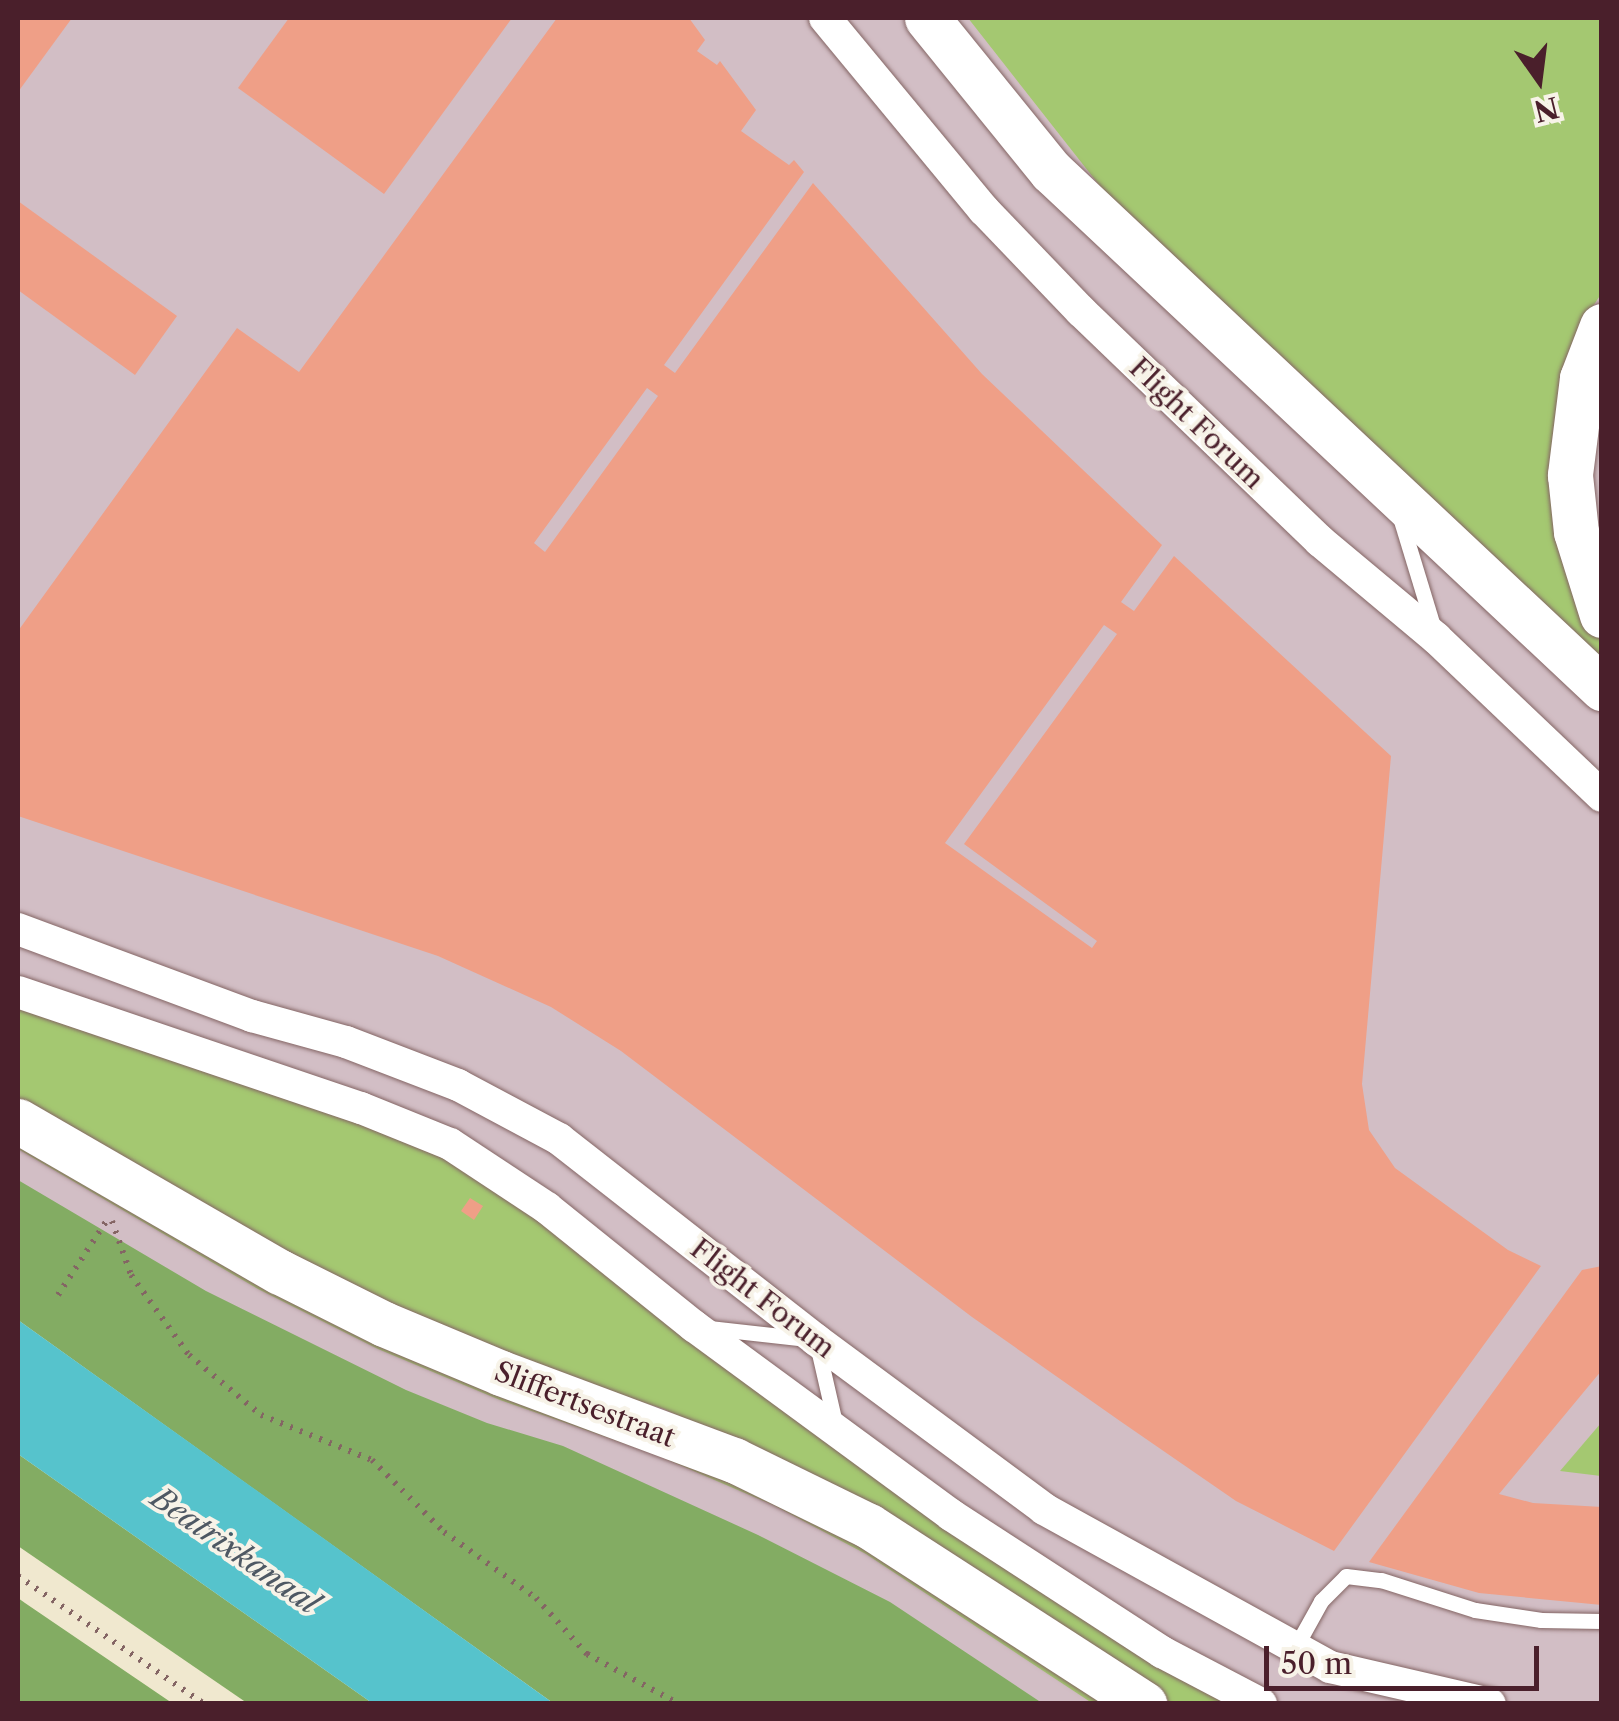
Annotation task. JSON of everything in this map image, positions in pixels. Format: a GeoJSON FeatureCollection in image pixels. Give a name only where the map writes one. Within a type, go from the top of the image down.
{"type":"FeatureCollection","features":[{"type":"Feature","properties":{"kind":"street","name":"Flight Forum"},"geometry":{"type":"LineString","coordinates":[[825,18],[984,210],[1081,311],[1320,541],[1436,638],[1602,796]]}},
{"type":"Feature","properties":{"kind":"street"},"geometry":{"type":"LineString","coordinates":[[927,18],[1051,171],[1602,688]]}},
{"type":"Feature","properties":{"kind":"street"},"geometry":{"type":"LineString","coordinates":[[1602,326],[1582,378],[1570,476],[1576,532],[1602,614]]}},
{"type":"Feature","properties":{"kind":"street","name":"Flight Forum"},"geometry":{"type":"LineString","coordinates":[[18,928],[252,1016],[346,1042],[458,1085],[559,1139],[816,1340],[1044,1509],[1330,1667],[1490,1704]]}},
{"type":"Feature","properties":{"kind":"street"},"geometry":{"type":"LineString","coordinates":[[18,992],[344,1102],[450,1144],[547,1208],[694,1326],[951,1515],[1162,1652],[1262,1704]]}},
{"type":"Feature","properties":{"kind":"street","name":"Sliffertsestraat"},"geometry":{"type":"LineString","coordinates":[[18,1121],[280,1272],[384,1324],[500,1374],[734,1460],[868,1526],[1144,1704]]}},
{"type":"Feature","properties":{"kind":"lane"},"geometry":{"type":"LineString","coordinates":[[1394,496],[1436,638]]}},
{"type":"Feature","properties":{"kind":"lane"},"geometry":{"type":"LineString","coordinates":[[694,1326],[816,1340],[837,1431]]}},
{"type":"Feature","properties":{"kind":"lane"},"geometry":{"type":"LineString","coordinates":[[1294,1648],[1321,1602],[1346,1576],[1381,1580],[1475,1610],[1541,1620],[1602,1621]]}},
{"type":"Feature","properties":{"kind":"path"},"geometry":{"type":"LineString","coordinates":[[58,1295],[110,1216],[131,1275],[189,1355],[261,1415],[372,1460],[444,1532],[536,1598],[587,1654],[678,1704]]}},
{"type":"Feature","properties":{"kind":"path"},"geometry":{"type":"LineString","coordinates":[[18,1576],[204,1704]]}},
{"type":"Feature","properties":{"kind":"shaded area"},"geometry":{"type":"Polygon","coordinates":[[[18,18],[1601,18],[1601,1703],[1032,1703],[339,1370],[18,1191],[18,18]]]}},
{"type":"Feature","properties":{"kind":"green space"},"geometry":{"type":"Polygon","coordinates":[[[968,18],[1601,18],[1601,294],[1588,314],[1558,415],[1601,633],[1601,672],[1114,204],[968,18]]]}},
{"type":"Feature","properties":{"kind":"green space"},"geometry":{"type":"Polygon","coordinates":[[[18,1003],[357,1116],[464,1167],[1238,1703],[1171,1703],[1059,1625],[792,1469],[664,1409],[494,1355],[307,1269],[18,1100],[18,1003]]]}},
{"type":"Feature","properties":{"kind":"green space"},"geometry":{"type":"Polygon","coordinates":[[[18,1139],[870,1547],[1105,1703],[1092,1703],[866,1554],[773,1505],[654,1454],[500,1400],[378,1349],[258,1289],[18,1149],[18,1139]]]}},
{"type":"Feature","properties":{"kind":"green space"},"geometry":{"type":"Polygon","coordinates":[[[18,1180],[206,1291],[406,1390],[487,1423],[563,1446],[758,1535],[890,1602],[1042,1703],[553,1703],[18,1320],[18,1180]]]}},
{"type":"Feature","properties":{"kind":"green space"},"geometry":{"type":"Polygon","coordinates":[[[1601,1423],[1601,1476],[1560,1471],[1601,1423]]]}},
{"type":"Feature","properties":{"kind":"green space"},"geometry":{"type":"Polygon","coordinates":[[[18,1454],[372,1703],[247,1703],[18,1546],[18,1454]]]}},
{"type":"Feature","properties":{"kind":"green space"},"geometry":{"type":"Polygon","coordinates":[[[18,1598],[25,1603],[172,1703],[18,1703],[18,1598]]]}},
{"type":"Feature","properties":{"kind":"water","name":"Beatrixkanaal"},"geometry":{"type":"Polygon","coordinates":[[[18,1320],[553,1703],[372,1703],[18,1454],[18,1320]]]}},
{"type":"Feature","properties":{"kind":"building"},"geometry":{"type":"Polygon","coordinates":[[[18,18],[72,18],[18,92],[18,18]]]}},
{"type":"Feature","properties":{"kind":"building"},"geometry":{"type":"Polygon","coordinates":[[[289,18],[512,18],[384,194],[238,88],[289,18]]]}},
{"type":"Feature","properties":{"kind":"building"},"geometry":{"type":"Polygon","coordinates":[[[557,18],[689,18],[705,40],[697,51],[717,65],[720,61],[756,110],[741,131],[789,165],[794,160],[804,172],[664,365],[675,373],[813,183],[982,374],[1162,545],[1121,602],[1134,611],[1174,556],[1391,756],[1362,1084],[1369,1130],[1395,1168],[1508,1250],[1541,1266],[1334,1551],[1236,1501],[1120,1421],[972,1317],[621,1051],[551,1007],[438,956],[18,816],[18,631],[237,328],[299,372],[557,18]],[[647,388],[534,543],[545,552],[658,396],[647,388]],[[1104,625],[945,843],[1092,948],[1097,941],[964,844],[1117,634],[1104,625]]]}},
{"type":"Feature","properties":{"kind":"building"},"geometry":{"type":"Polygon","coordinates":[[[18,201],[177,316],[135,375],[18,290],[18,201]]]}},
{"type":"Feature","properties":{"kind":"building"},"geometry":{"type":"Polygon","coordinates":[[[470,1198],[483,1206],[474,1220],[461,1211],[470,1198]]]}},
{"type":"Feature","properties":{"kind":"building"},"geometry":{"type":"Polygon","coordinates":[[[1602,1266],[1602,1370],[1499,1494],[1533,1503],[1602,1507],[1602,1605],[1479,1593],[1369,1562],[1582,1270],[1602,1266]]]}}]}
